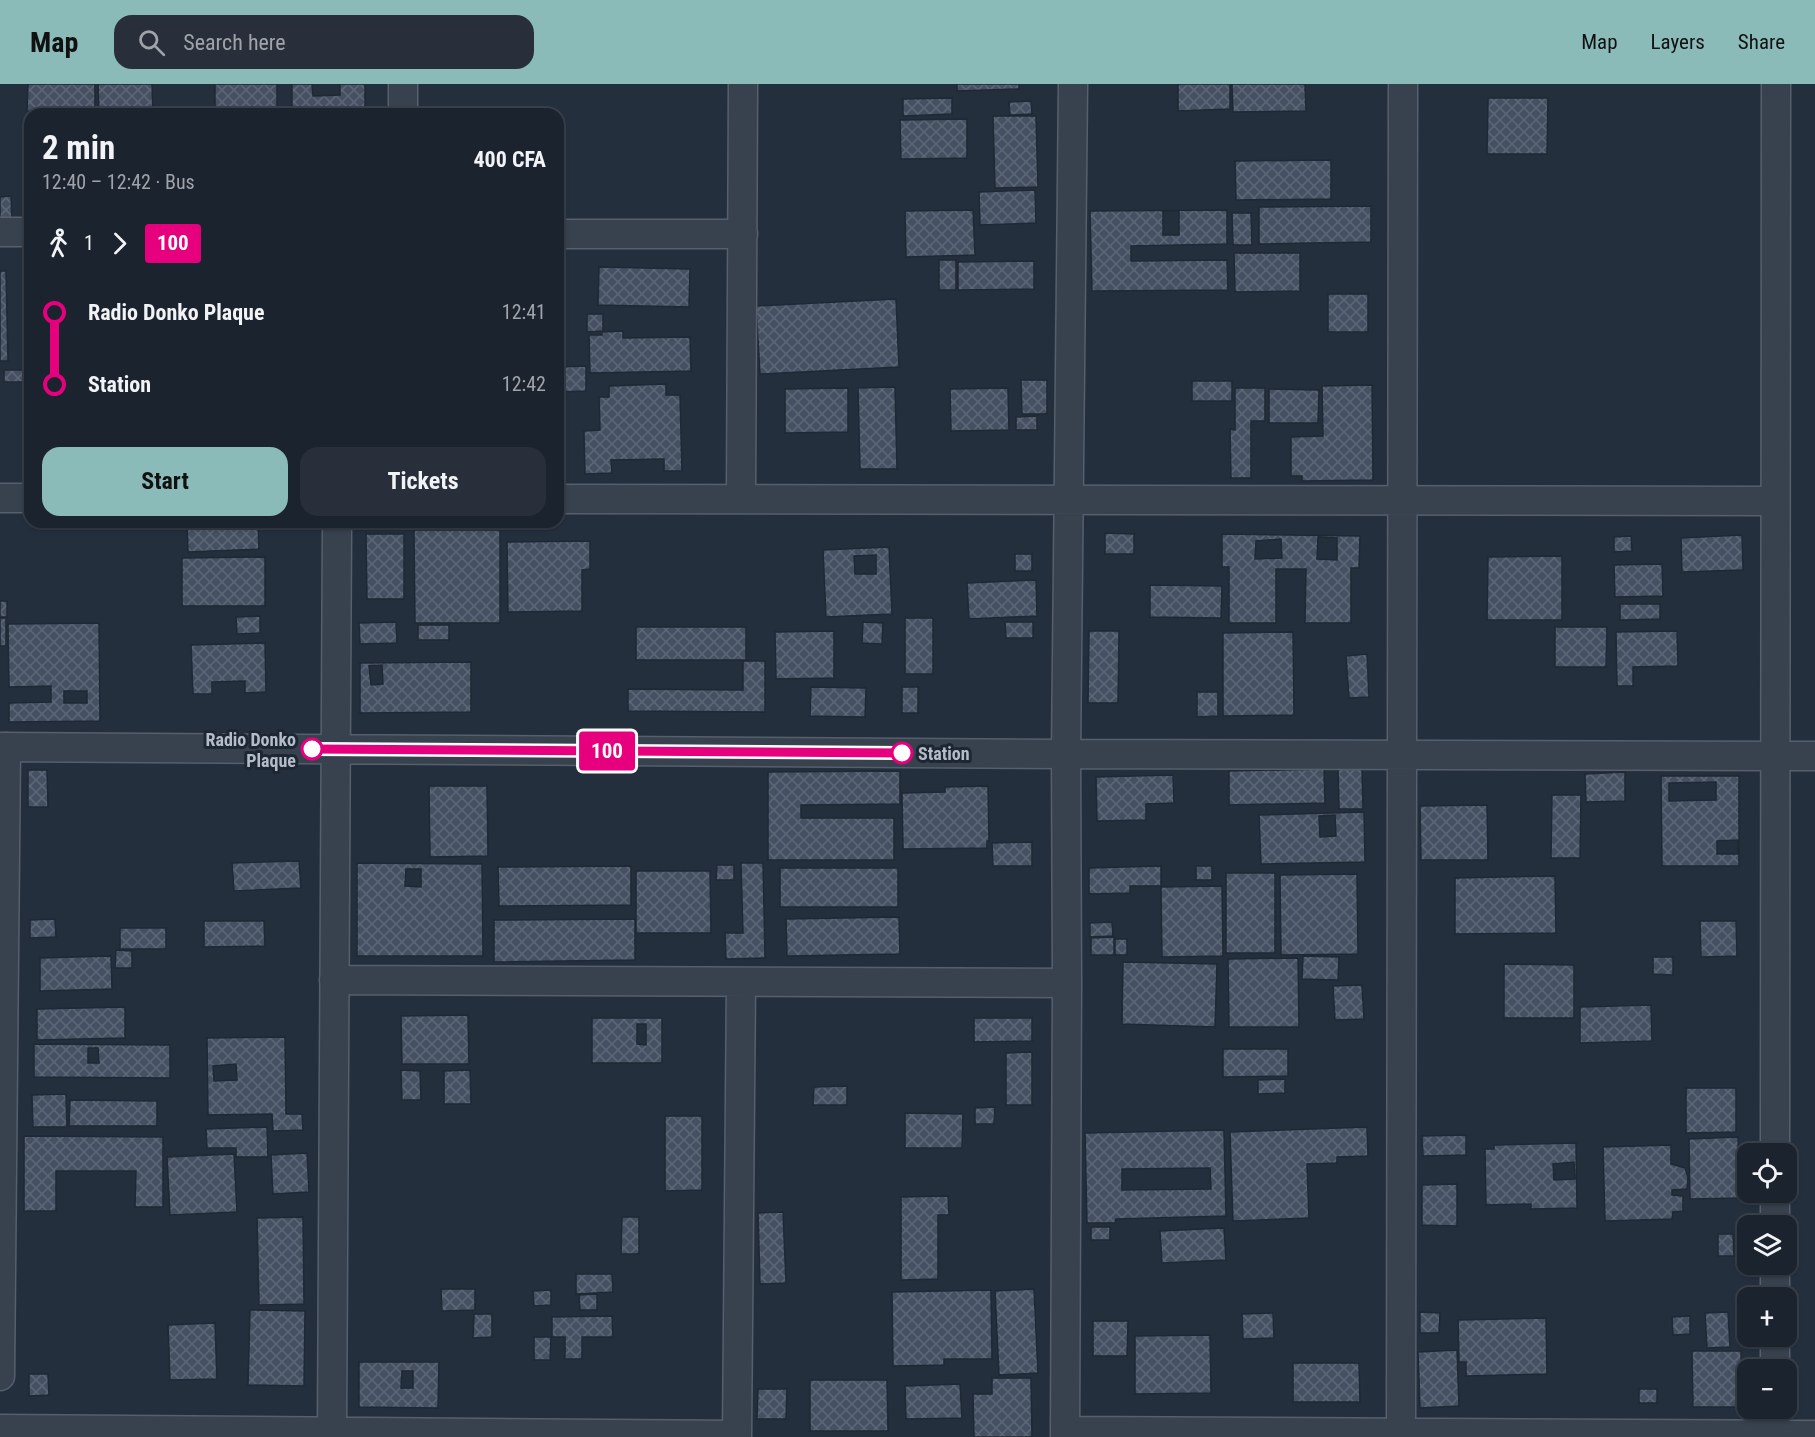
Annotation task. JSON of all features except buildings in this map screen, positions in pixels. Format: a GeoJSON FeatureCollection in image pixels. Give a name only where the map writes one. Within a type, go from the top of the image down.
{"type":"FeatureCollection","features":[{"type":"Feature","properties":{"kind":"street"},"geometry":{"type":"LineString","coordinates":[[403,84],[403,108]]}},
{"type":"Feature","properties":{"kind":"street"},"geometry":{"type":"LineString","coordinates":[[741,499],[743,84]]}},
{"type":"Feature","properties":{"kind":"street"},"geometry":{"type":"LineString","coordinates":[[1073,84],[1066,754],[1065,1434],[1401,1435],[1775,1422],[1815,1435]]}},
{"type":"Feature","properties":{"kind":"street"},"geometry":{"type":"LineString","coordinates":[[1401,1435],[1403,84]]}},
{"type":"Feature","properties":{"kind":"street"},"geometry":{"type":"LineString","coordinates":[[1775,1143],[1776,84]]}},
{"type":"Feature","properties":{"kind":"street"},"geometry":{"type":"LineString","coordinates":[[0,232],[24,232]]}},
{"type":"Feature","properties":{"kind":"street"},"geometry":{"type":"LineString","coordinates":[[564,234],[742,234]]}},
{"type":"Feature","properties":{"kind":"street"},"geometry":{"type":"LineString","coordinates":[[0,498],[24,498]]}},
{"type":"Feature","properties":{"kind":"street"},"geometry":{"type":"LineString","coordinates":[[564,499],[1775,501]]}},
{"type":"Feature","properties":{"kind":"street"},"geometry":{"type":"LineString","coordinates":[[332,1431],[337,528]]}},
{"type":"Feature","properties":{"kind":"street"},"geometry":{"type":"LineString","coordinates":[[0,1376],[3,747],[1815,756]]}},
{"type":"Feature","properties":{"kind":"street"},"geometry":{"type":"LineString","coordinates":[[334,980],[1067,983]]}},
{"type":"Feature","properties":{"kind":"street"},"geometry":{"type":"LineString","coordinates":[[0,1429],[737,1436],[741,982]]}},
{"type":"Feature","properties":{"kind":"bus line","name":"100"},"geometry":{"type":"LineString","coordinates":[[312,749],[902,753]]}},
{"type":"Feature","properties":{"kind":"place","name":"Radio Donko Plaque"},"geometry":{"type":"Point","coordinates":[312,749]}},
{"type":"Feature","properties":{"kind":"place","name":"Station"},"geometry":{"type":"Point","coordinates":[902,753]}}]}
